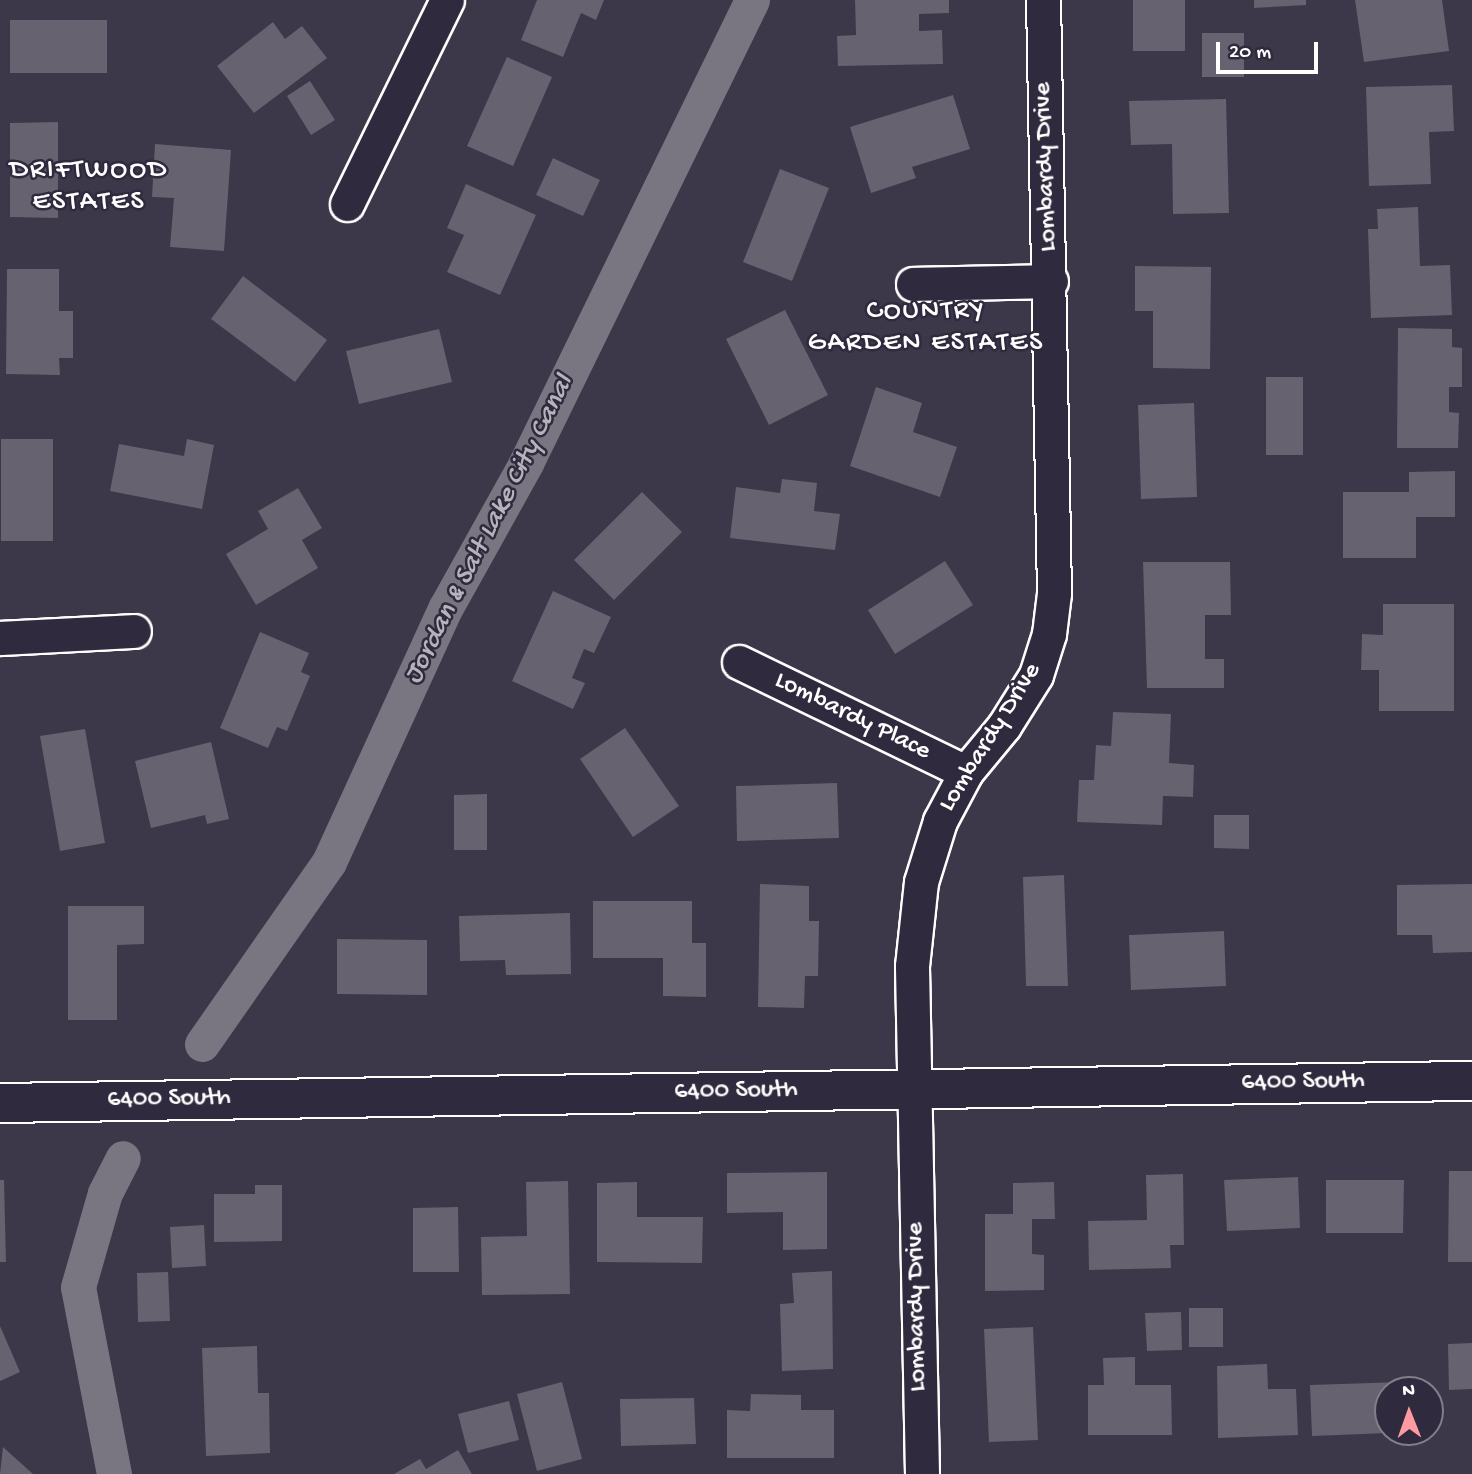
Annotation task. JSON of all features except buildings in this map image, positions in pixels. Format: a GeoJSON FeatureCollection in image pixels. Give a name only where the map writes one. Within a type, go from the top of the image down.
{"type":"FeatureCollection","features":[{"type":"Feature","properties":{"kind":"street"},"geometry":{"type":"LineString","coordinates":[[347,204],[447,0]]}},
{"type":"Feature","properties":{"kind":"street","name":"Lombardy Drive"},"geometry":{"type":"LineString","coordinates":[[922,1474],[912,966],[921,883],[940,821],[966,772],[1004,726],[1036,675],[1049,634],[1054,593],[1051,281],[1043,0]]}},
{"type":"Feature","properties":{"kind":"street"},"geometry":{"type":"LineString","coordinates":[[913,284],[1051,281]]}},
{"type":"Feature","properties":{"kind":"street"},"geometry":{"type":"LineString","coordinates":[[0,638],[134,631]]}},
{"type":"Feature","properties":{"kind":"street","name":"Lombardy Place"},"geometry":{"type":"LineString","coordinates":[[739,662],[966,772]]}},
{"type":"Feature","properties":{"kind":"street","name":"6400 South"},"geometry":{"type":"LineString","coordinates":[[0,1103],[1472,1081]]}},
{"type":"Feature","properties":{"kind":"waterway","name":"Jordan & Salt Lake City Canal"},"geometry":{"type":"LineString","coordinates":[[202,1044],[329,862],[446,607],[526,463],[752,0]]}},
{"type":"Feature","properties":{"kind":"waterway","name":"Jordan & Salt Lake City Canal"},"geometry":{"type":"LineString","coordinates":[[114,1474],[78,1287],[105,1193],[123,1158]]}},
{"type":"Feature","properties":{"kind":"district","name":"DRIFTWOOD ESTATES"},"geometry":{"type":"Point","coordinates":[89,187]}},
{"type":"Feature","properties":{"kind":"district","name":"COUNTRY GARDEN ESTATES"},"geometry":{"type":"Point","coordinates":[926,328]}}]}
